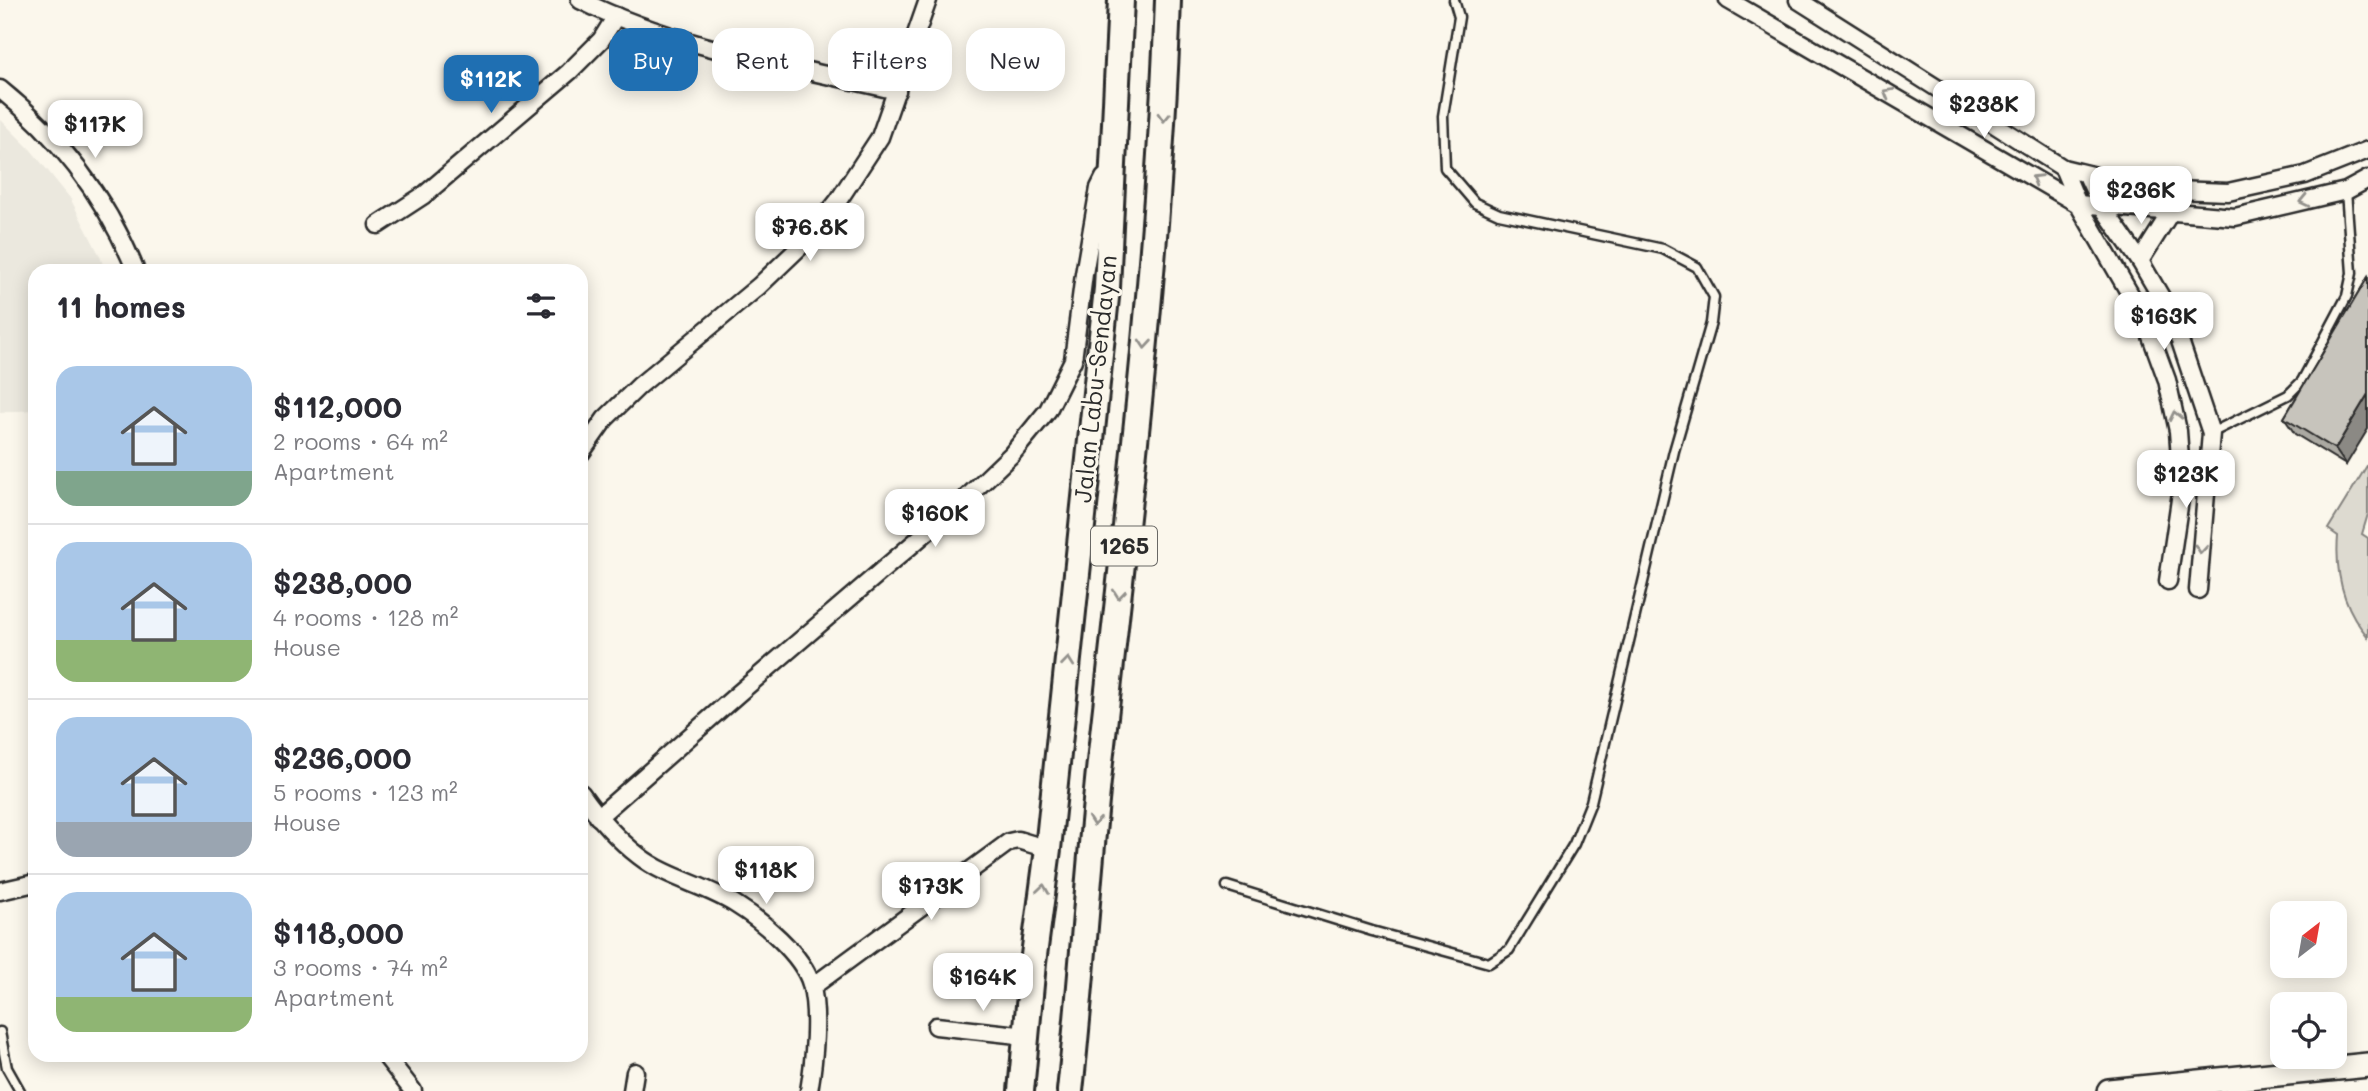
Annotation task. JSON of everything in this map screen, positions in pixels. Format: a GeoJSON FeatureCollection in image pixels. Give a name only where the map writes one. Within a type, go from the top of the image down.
{"type":"FeatureCollection","features":[{"type":"Feature","properties":{"kind":"main road","name":"Jalan Labu-Sendayan"},"geometry":{"type":"LineString","coordinates":[[1021,1091],[1107,288],[1121,0]]}},
{"type":"Feature","properties":{"kind":"main road","name":"Jalan Labu-Sendayan"},"geometry":{"type":"LineString","coordinates":[[1070,1091],[1082,982],[1090,862],[1151,282],[1164,128],[1168,0]]}},
{"type":"Feature","properties":{"kind":"main road"},"geometry":{"type":"LineString","coordinates":[[2109,1091],[2368,1065]]}},
{"type":"Feature","properties":{"kind":"street"},"geometry":{"type":"LineString","coordinates":[[580,0],[616,16],[691,42],[828,74]]}},
{"type":"Feature","properties":{"kind":"street"},"geometry":{"type":"LineString","coordinates":[[918,28],[928,0]]}},
{"type":"Feature","properties":{"kind":"street"},"geometry":{"type":"LineString","coordinates":[[1728,0],[2078,204],[2235,217],[2346,191],[2368,179]]}},
{"type":"Feature","properties":{"kind":"street"},"geometry":{"type":"LineString","coordinates":[[1798,0],[2063,168],[2087,175],[2149,189],[2228,192],[2305,175],[2368,150]]}},
{"type":"Feature","properties":{"kind":"street"},"geometry":{"type":"LineString","coordinates":[[378,225],[424,195],[550,89],[601,40],[616,16]]}},
{"type":"Feature","properties":{"kind":"street"},"geometry":{"type":"LineString","coordinates":[[0,89],[56,140],[91,185],[121,235],[133,264]]}},
{"type":"Feature","properties":{"kind":"street"},"geometry":{"type":"LineString","coordinates":[[588,443],[605,419],[639,386],[759,286],[805,242],[838,201],[880,137],[897,91]]}},
{"type":"Feature","properties":{"kind":"street"},"geometry":{"type":"LineString","coordinates":[[2063,168],[2078,204],[2145,320],[2167,380],[2178,431],[2182,486],[2168,581]]}},
{"type":"Feature","properties":{"kind":"street"},"geometry":{"type":"LineString","coordinates":[[598,817],[963,501],[1012,454],[1048,410],[1073,360],[1100,183],[1114,170]]}},
{"type":"Feature","properties":{"kind":"street"},"geometry":{"type":"LineString","coordinates":[[2087,175],[2101,205],[2140,261],[2171,314],[2211,433],[2198,590]]}},
{"type":"Feature","properties":{"kind":"street"},"geometry":{"type":"LineString","coordinates":[[2140,261],[2172,210]]}},
{"type":"Feature","properties":{"kind":"street"},"geometry":{"type":"LineString","coordinates":[[588,803],[598,817],[639,856],[735,904],[790,948],[807,971],[812,987],[815,1050],[809,1091]]}},
{"type":"Feature","properties":{"kind":"street"},"geometry":{"type":"LineString","coordinates":[[812,987],[1009,842],[1018,840],[1048,849]]}},
{"type":"Feature","properties":{"kind":"street"},"geometry":{"type":"LineString","coordinates":[[0,891],[28,885]]}},
{"type":"Feature","properties":{"kind":"street"},"geometry":{"type":"LineString","coordinates":[[936,1026],[1027,1036]]}},
{"type":"Feature","properties":{"kind":"street"},"geometry":{"type":"LineString","coordinates":[[390,1062],[413,1091]]}},
{"type":"Feature","properties":{"kind":"street"},"geometry":{"type":"LineString","coordinates":[[632,1091],[635,1072]]}},
{"type":"Feature","properties":{"kind":"lane"},"geometry":{"type":"LineString","coordinates":[[1227,886],[1372,931],[1489,962],[1509,950],[1574,844],[1591,802],[1674,451],[1711,323],[1714,297],[1697,267],[1662,249],[1499,214],[1475,203],[1445,168],[1443,116],[1459,17],[1454,0]]}},
{"type":"Feature","properties":{"kind":"lane"},"geometry":{"type":"LineString","coordinates":[[2211,433],[2288,395],[2302,381],[2347,296],[2352,273],[2346,191]]}},
{"type":"Feature","properties":{"kind":"lane"},"geometry":{"type":"LineString","coordinates":[[0,1032],[8,1068],[20,1091]]}},
{"type":"Feature","properties":{"kind":"shaded area"},"geometry":{"type":"Polygon","coordinates":[[[0,119],[31,150],[70,198],[103,264],[28,264],[28,410],[0,412],[0,119]]]}},
{"type":"Feature","properties":{"kind":"shaded area"},"geometry":{"type":"Polygon","coordinates":[[[2368,464],[2368,514],[2362,534],[2368,538],[2368,637],[2352,614],[2342,590],[2338,536],[2328,529],[2368,464]]]}},
{"type":"Feature","properties":{"kind":"building"},"geometry":{"type":"Polygon","coordinates":[[[2368,277],[2368,394],[2335,449],[2284,418],[2368,277]]]}}]}
